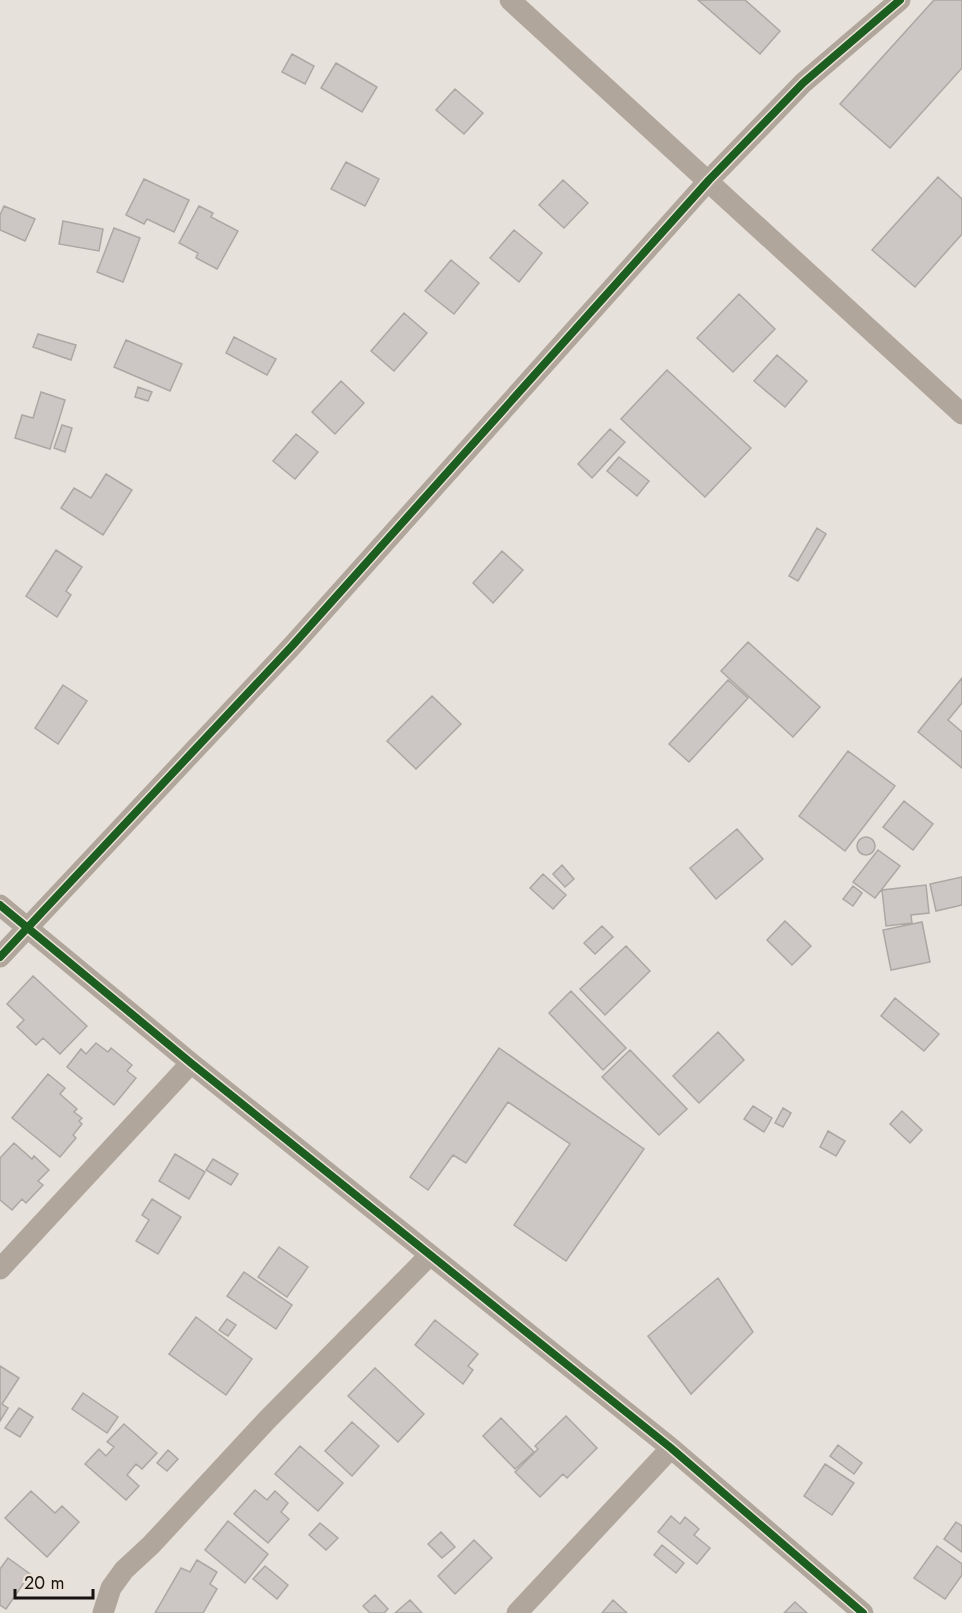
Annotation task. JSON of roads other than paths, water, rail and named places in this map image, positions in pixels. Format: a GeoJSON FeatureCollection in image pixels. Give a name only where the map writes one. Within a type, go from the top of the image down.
{"type":"FeatureCollection","features":[{"type":"Feature","properties":{"kind":"street"},"geometry":{"type":"LineString","coordinates":[[510,0],[962,414]]}},
{"type":"Feature","properties":{"kind":"street"},"geometry":{"type":"LineString","coordinates":[[0,957],[292,646],[709,180],[803,83],[900,0]]}},
{"type":"Feature","properties":{"kind":"street"},"geometry":{"type":"LineString","coordinates":[[0,905],[191,1063],[671,1448],[863,1613]]}},
{"type":"Feature","properties":{"kind":"street"},"geometry":{"type":"LineString","coordinates":[[0,1269],[191,1063]]}},
{"type":"Feature","properties":{"kind":"street"},"geometry":{"type":"LineString","coordinates":[[103,1613],[111,1587],[124,1570],[151,1545],[266,1421],[430,1255]]}},
{"type":"Feature","properties":{"kind":"street"},"geometry":{"type":"LineString","coordinates":[[517,1613],[671,1448]]}}]}
